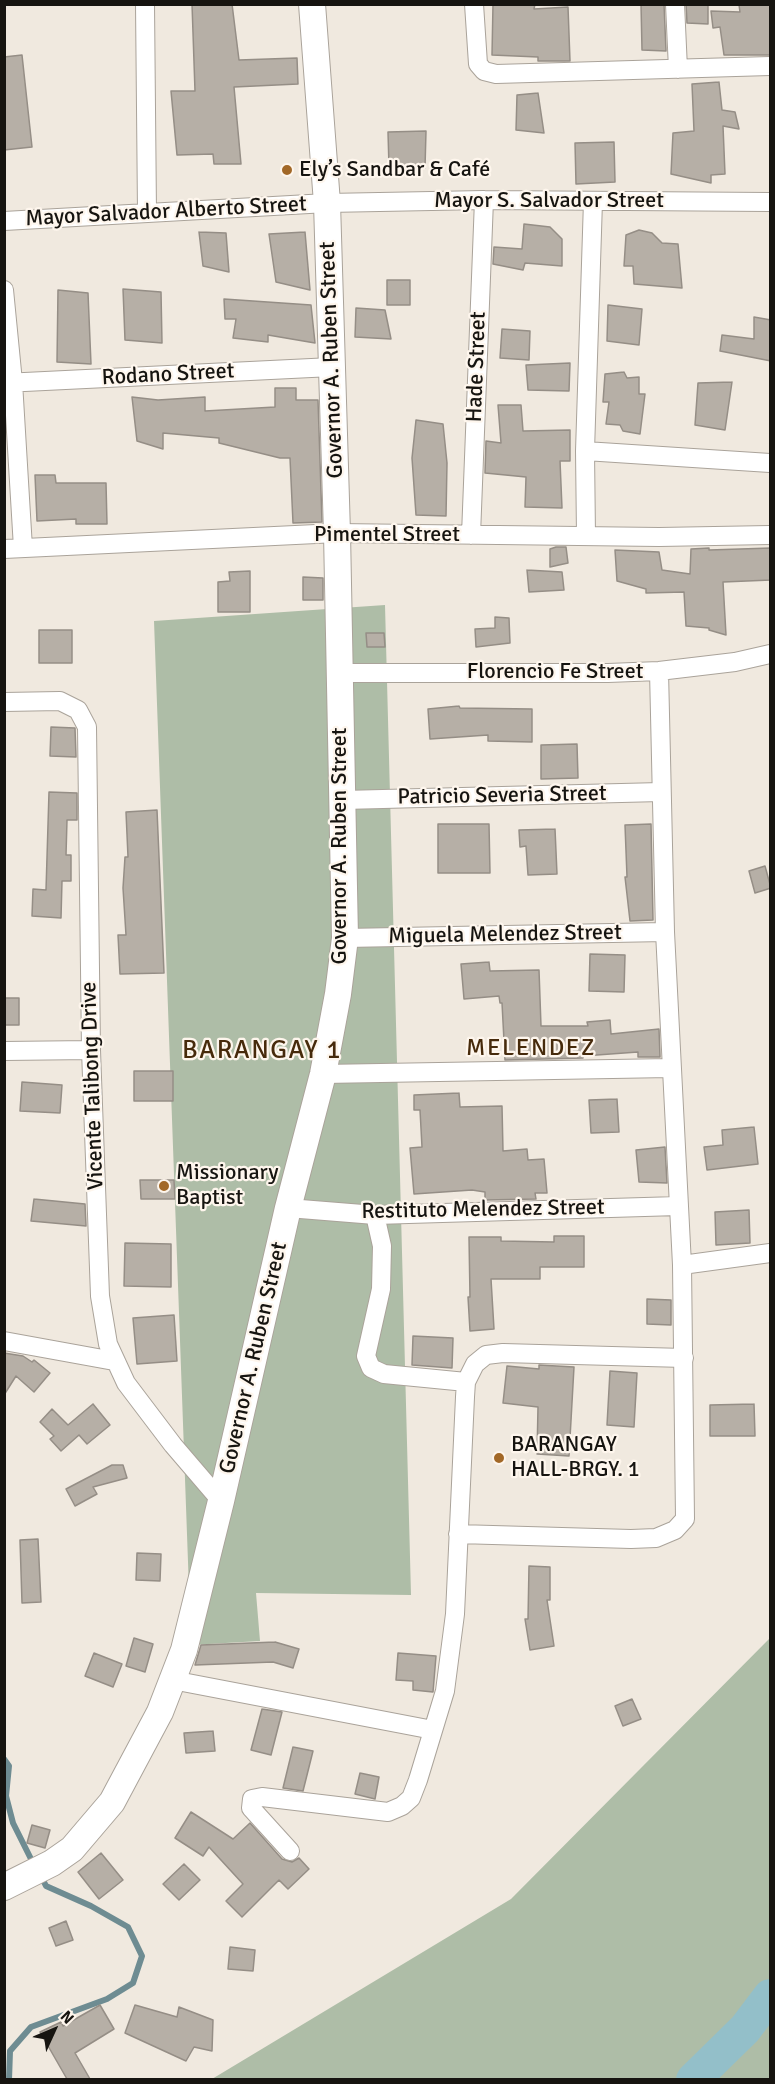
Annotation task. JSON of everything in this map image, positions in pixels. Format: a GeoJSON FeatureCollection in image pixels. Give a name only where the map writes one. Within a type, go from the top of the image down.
{"type":"FeatureCollection","features":[{"type":"Feature","properties":{"kind":"main road","name":"Governor A. Ruben Street"},"geometry":{"type":"LineString","coordinates":[[4,1887],[52,1863],[72,1849],[112,1802],[160,1712],[184,1650],[221,1501],[288,1208],[323,1074],[338,994],[345,938],[337,533],[327,203],[312,4]]}},
{"type":"Feature","properties":{"kind":"street"},"geometry":{"type":"LineString","coordinates":[[145,4],[147,213]]}},
{"type":"Feature","properties":{"kind":"street"},"geometry":{"type":"LineString","coordinates":[[474,4],[477,64],[484,71],[496,74],[771,66]]}},
{"type":"Feature","properties":{"kind":"street"},"geometry":{"type":"LineString","coordinates":[[675,4],[678,69]]}},
{"type":"Feature","properties":{"kind":"street","name":"Mayor S. Salvador Street"},"geometry":{"type":"LineString","coordinates":[[327,203],[484,200],[771,202]]}},
{"type":"Feature","properties":{"kind":"street","name":"Hade Street"},"geometry":{"type":"LineString","coordinates":[[471,535],[484,200]]}},
{"type":"Feature","properties":{"kind":"street"},"geometry":{"type":"LineString","coordinates":[[586,536],[585,451],[593,201]]}},
{"type":"Feature","properties":{"kind":"street","name":"Mayor Salvador Alberto Street"},"geometry":{"type":"LineString","coordinates":[[4,221],[327,203]]}},
{"type":"Feature","properties":{"kind":"street"},"geometry":{"type":"LineString","coordinates":[[4,290],[23,548]]}},
{"type":"Feature","properties":{"kind":"street","name":"Rodano Street"},"geometry":{"type":"LineString","coordinates":[[9,382],[332,367]]}},
{"type":"Feature","properties":{"kind":"street"},"geometry":{"type":"LineString","coordinates":[[585,451],[771,463]]}},
{"type":"Feature","properties":{"kind":"street","name":"Pimentel Street"},"geometry":{"type":"LineString","coordinates":[[4,549],[337,533],[586,536],[771,535]]}},
{"type":"Feature","properties":{"kind":"street","name":"Florencio Fe Street"},"geometry":{"type":"LineString","coordinates":[[339,673],[659,671],[735,662],[771,654]]}},
{"type":"Feature","properties":{"kind":"street"},"geometry":{"type":"LineString","coordinates":[[458,1534],[656,1538],[675,1530],[685,1519],[682,1265],[670,1068],[659,671]]}},
{"type":"Feature","properties":{"kind":"street","name":"Vicente Talibong Drive"},"geometry":{"type":"LineString","coordinates":[[4,702],[60,701],[78,710],[87,727],[91,1050],[100,1296],[108,1344],[126,1383],[166,1437],[221,1501]]}},
{"type":"Feature","properties":{"kind":"street","name":"Patricio Severia Street"},"geometry":{"type":"LineString","coordinates":[[343,800],[661,792]]}},
{"type":"Feature","properties":{"kind":"street","name":"Miguela Melendez Street"},"geometry":{"type":"LineString","coordinates":[[345,938],[665,932]]}},
{"type":"Feature","properties":{"kind":"street"},"geometry":{"type":"LineString","coordinates":[[4,1051],[91,1050]]}},
{"type":"Feature","properties":{"kind":"street"},"geometry":{"type":"LineString","coordinates":[[323,1074],[670,1068]]}},
{"type":"Feature","properties":{"kind":"street","name":"Restituto Melendez Street"},"geometry":{"type":"LineString","coordinates":[[288,1208],[375,1215],[678,1206]]}},
{"type":"Feature","properties":{"kind":"street"},"geometry":{"type":"LineString","coordinates":[[375,1215],[382,1246],[381,1289],[366,1356],[371,1368],[384,1374],[466,1382]]}},
{"type":"Feature","properties":{"kind":"street"},"geometry":{"type":"LineString","coordinates":[[682,1265],[771,1253]]}},
{"type":"Feature","properties":{"kind":"street"},"geometry":{"type":"LineString","coordinates":[[4,1341],[114,1361]]}},
{"type":"Feature","properties":{"kind":"street"},"geometry":{"type":"LineString","coordinates":[[290,1851],[252,1808],[252,1799],[262,1797],[388,1812],[402,1806],[411,1798],[445,1691],[454,1614],[466,1382],[474,1364],[486,1355],[503,1353],[684,1358]]}},
{"type":"Feature","properties":{"kind":"street"},"geometry":{"type":"LineString","coordinates":[[172,1680],[433,1730]]}},
{"type":"Feature","properties":{"kind":"green space"},"geometry":{"type":"Polygon","coordinates":[[[385,605],[411,1595],[256,1593],[260,1641],[191,1645],[154,621],[385,605]]]}},
{"type":"Feature","properties":{"kind":"green space"},"geometry":{"type":"Polygon","coordinates":[[[770,1638],[770,2079],[212,2079],[511,1899],[770,1638]]]}},
{"type":"Feature","properties":{"kind":"building"},"geometry":{"type":"Polygon","coordinates":[[[192,4],[232,4],[239,60],[297,58],[298,84],[234,87],[241,164],[214,164],[213,154],[177,155],[171,91],[195,91],[192,4]]]}},
{"type":"Feature","properties":{"kind":"building"},"geometry":{"type":"Polygon","coordinates":[[[493,4],[535,4],[534,9],[568,7],[570,61],[538,61],[538,57],[492,55],[493,4]]]}},
{"type":"Feature","properties":{"kind":"building"},"geometry":{"type":"Polygon","coordinates":[[[641,4],[664,4],[666,51],[642,50],[641,4]]]}},
{"type":"Feature","properties":{"kind":"building"},"geometry":{"type":"Polygon","coordinates":[[[686,4],[708,5],[708,24],[687,23],[686,4]]]}},
{"type":"Feature","properties":{"kind":"building"},"geometry":{"type":"Polygon","coordinates":[[[771,4],[771,55],[724,55],[720,27],[713,28],[711,11],[740,12],[739,5],[771,4]]]}},
{"type":"Feature","properties":{"kind":"building"},"geometry":{"type":"Polygon","coordinates":[[[22,55],[32,147],[4,150],[4,57],[22,55]]]}},
{"type":"Feature","properties":{"kind":"building"},"geometry":{"type":"Polygon","coordinates":[[[719,82],[722,110],[735,112],[739,129],[723,126],[725,174],[711,175],[711,183],[671,174],[673,133],[694,131],[692,84],[719,82]]]}},
{"type":"Feature","properties":{"kind":"building"},"geometry":{"type":"Polygon","coordinates":[[[538,93],[544,133],[516,130],[517,95],[538,93]]]}},
{"type":"Feature","properties":{"kind":"building"},"geometry":{"type":"Polygon","coordinates":[[[426,131],[425,168],[389,167],[388,132],[426,131]]]}},
{"type":"Feature","properties":{"kind":"building"},"geometry":{"type":"Polygon","coordinates":[[[614,142],[615,182],[576,184],[575,143],[614,142]]]}},
{"type":"Feature","properties":{"kind":"building"},"geometry":{"type":"Polygon","coordinates":[[[524,224],[550,227],[562,239],[562,266],[525,263],[523,270],[493,264],[494,247],[522,249],[524,224]]]}},
{"type":"Feature","properties":{"kind":"building"},"geometry":{"type":"Polygon","coordinates":[[[639,230],[652,233],[662,243],[678,244],[682,288],[634,284],[633,266],[624,266],[626,235],[639,230]]]}},
{"type":"Feature","properties":{"kind":"building"},"geometry":{"type":"Polygon","coordinates":[[[199,232],[226,233],[229,272],[203,266],[199,232]]]}},
{"type":"Feature","properties":{"kind":"building"},"geometry":{"type":"Polygon","coordinates":[[[305,232],[310,290],[276,282],[269,234],[305,232]]]}},
{"type":"Feature","properties":{"kind":"building"},"geometry":{"type":"Polygon","coordinates":[[[387,280],[410,280],[410,305],[387,305],[387,280]]]}},
{"type":"Feature","properties":{"kind":"building"},"geometry":{"type":"Polygon","coordinates":[[[123,289],[161,292],[162,343],[125,340],[123,289]]]}},
{"type":"Feature","properties":{"kind":"building"},"geometry":{"type":"Polygon","coordinates":[[[58,290],[88,293],[91,364],[57,362],[58,290]]]}},
{"type":"Feature","properties":{"kind":"building"},"geometry":{"type":"Polygon","coordinates":[[[224,299],[311,305],[315,343],[268,335],[268,342],[233,338],[236,319],[225,319],[224,299]]]}},
{"type":"Feature","properties":{"kind":"building"},"geometry":{"type":"Polygon","coordinates":[[[608,305],[642,309],[639,345],[607,341],[608,305]]]}},
{"type":"Feature","properties":{"kind":"building"},"geometry":{"type":"Polygon","coordinates":[[[356,308],[385,310],[391,339],[355,337],[356,308]]]}},
{"type":"Feature","properties":{"kind":"building"},"geometry":{"type":"Polygon","coordinates":[[[754,317],[771,320],[771,361],[720,351],[722,335],[754,339],[754,317]]]}},
{"type":"Feature","properties":{"kind":"building"},"geometry":{"type":"Polygon","coordinates":[[[502,329],[530,331],[529,360],[500,358],[502,329]]]}},
{"type":"Feature","properties":{"kind":"building"},"geometry":{"type":"Polygon","coordinates":[[[570,363],[569,391],[528,390],[526,365],[570,363]]]}},
{"type":"Feature","properties":{"kind":"building"},"geometry":{"type":"Polygon","coordinates":[[[624,372],[627,378],[639,377],[639,394],[645,394],[640,434],[623,431],[620,425],[606,424],[609,402],[603,402],[605,374],[624,372]]]}},
{"type":"Feature","properties":{"kind":"building"},"geometry":{"type":"Polygon","coordinates":[[[732,382],[725,430],[695,425],[698,383],[732,382]]]}},
{"type":"Feature","properties":{"kind":"building"},"geometry":{"type":"Polygon","coordinates":[[[275,388],[296,388],[296,400],[318,400],[322,522],[293,523],[290,458],[280,458],[219,443],[219,438],[163,433],[163,449],[137,441],[132,397],[158,400],[205,397],[205,411],[275,407],[275,388]]]}},
{"type":"Feature","properties":{"kind":"building"},"geometry":{"type":"Polygon","coordinates":[[[498,405],[521,405],[523,431],[570,430],[570,461],[560,461],[562,508],[525,507],[526,477],[485,473],[486,441],[501,443],[498,405]]]}},
{"type":"Feature","properties":{"kind":"building"},"geometry":{"type":"Polygon","coordinates":[[[416,420],[443,424],[447,463],[446,516],[416,515],[412,458],[416,420]]]}},
{"type":"Feature","properties":{"kind":"building"},"geometry":{"type":"Polygon","coordinates":[[[35,475],[55,475],[56,483],[106,483],[107,524],[76,524],[76,519],[37,521],[35,475]]]}},
{"type":"Feature","properties":{"kind":"building"},"geometry":{"type":"Polygon","coordinates":[[[566,547],[568,563],[550,567],[550,549],[566,547]]]}},
{"type":"Feature","properties":{"kind":"building"},"geometry":{"type":"Polygon","coordinates":[[[709,548],[709,550],[771,548],[771,580],[723,582],[726,635],[709,630],[709,628],[686,626],[684,592],[646,593],[646,589],[617,581],[615,550],[659,552],[662,570],[690,574],[691,549],[709,548]]]}},
{"type":"Feature","properties":{"kind":"building"},"geometry":{"type":"Polygon","coordinates":[[[527,570],[562,572],[564,590],[529,592],[527,570]]]}},
{"type":"Feature","properties":{"kind":"building"},"geometry":{"type":"Polygon","coordinates":[[[250,571],[250,612],[218,612],[218,582],[230,581],[229,572],[250,571]]]}},
{"type":"Feature","properties":{"kind":"building"},"geometry":{"type":"Polygon","coordinates":[[[303,577],[323,578],[323,600],[303,600],[303,577]]]}},
{"type":"Feature","properties":{"kind":"building"},"geometry":{"type":"Polygon","coordinates":[[[495,617],[509,618],[510,643],[476,647],[475,629],[495,628],[495,617]]]}},
{"type":"Feature","properties":{"kind":"building"},"geometry":{"type":"Polygon","coordinates":[[[39,630],[72,630],[72,663],[39,663],[39,630]]]}},
{"type":"Feature","properties":{"kind":"building"},"geometry":{"type":"Polygon","coordinates":[[[366,633],[384,633],[385,647],[367,647],[366,633]]]}},
{"type":"Feature","properties":{"kind":"building"},"geometry":{"type":"Polygon","coordinates":[[[459,706],[460,708],[532,709],[532,742],[488,741],[488,735],[430,739],[428,709],[459,706]]]}},
{"type":"Feature","properties":{"kind":"building"},"geometry":{"type":"Polygon","coordinates":[[[51,727],[75,728],[76,757],[50,756],[51,727]]]}},
{"type":"Feature","properties":{"kind":"building"},"geometry":{"type":"Polygon","coordinates":[[[577,744],[578,778],[541,779],[541,745],[577,744]]]}},
{"type":"Feature","properties":{"kind":"building"},"geometry":{"type":"Polygon","coordinates":[[[49,792],[77,793],[77,820],[67,820],[66,855],[71,855],[71,881],[62,881],[61,918],[32,916],[33,889],[46,890],[49,792]]]}},
{"type":"Feature","properties":{"kind":"building"},"geometry":{"type":"Polygon","coordinates":[[[157,810],[164,973],[120,974],[118,935],[126,935],[123,888],[125,857],[128,857],[126,812],[157,810]]]}},
{"type":"Feature","properties":{"kind":"building"},"geometry":{"type":"Polygon","coordinates":[[[438,824],[489,824],[490,873],[438,873],[438,824]]]}},
{"type":"Feature","properties":{"kind":"building"},"geometry":{"type":"Polygon","coordinates":[[[651,824],[653,920],[630,921],[625,877],[627,877],[625,825],[651,824]]]}},
{"type":"Feature","properties":{"kind":"building"},"geometry":{"type":"Polygon","coordinates":[[[555,829],[557,874],[528,875],[526,846],[520,847],[519,830],[555,829]]]}},
{"type":"Feature","properties":{"kind":"building"},"geometry":{"type":"Polygon","coordinates":[[[765,866],[771,888],[755,893],[749,871],[765,866]]]}},
{"type":"Feature","properties":{"kind":"building"},"geometry":{"type":"Polygon","coordinates":[[[590,954],[625,955],[624,992],[589,991],[590,954]]]}},
{"type":"Feature","properties":{"kind":"building"},"geometry":{"type":"Polygon","coordinates":[[[489,962],[490,971],[539,970],[541,1026],[588,1026],[587,1022],[610,1020],[611,1034],[659,1029],[660,1057],[638,1057],[638,1052],[583,1056],[583,1058],[505,1060],[502,1003],[500,1003],[499,996],[464,999],[461,964],[489,962]]]}},
{"type":"Feature","properties":{"kind":"building"},"geometry":{"type":"Polygon","coordinates":[[[4,998],[19,998],[19,1025],[4,1025],[4,998]]]}},
{"type":"Feature","properties":{"kind":"building"},"geometry":{"type":"Polygon","coordinates":[[[134,1071],[173,1071],[173,1101],[134,1101],[134,1071]]]}},
{"type":"Feature","properties":{"kind":"building"},"geometry":{"type":"Polygon","coordinates":[[[22,1082],[62,1085],[60,1113],[20,1111],[22,1082]]]}},
{"type":"Feature","properties":{"kind":"building"},"geometry":{"type":"Polygon","coordinates":[[[459,1093],[460,1107],[502,1106],[503,1151],[527,1149],[528,1160],[544,1159],[547,1193],[535,1193],[536,1199],[485,1200],[485,1192],[472,1190],[414,1194],[410,1148],[422,1147],[420,1110],[414,1110],[414,1095],[459,1093]]]}},
{"type":"Feature","properties":{"kind":"building"},"geometry":{"type":"Polygon","coordinates":[[[617,1099],[619,1132],[591,1133],[589,1100],[617,1099]]]}},
{"type":"Feature","properties":{"kind":"building"},"geometry":{"type":"Polygon","coordinates":[[[754,1127],[758,1164],[707,1170],[704,1147],[723,1145],[722,1130],[754,1127]]]}},
{"type":"Feature","properties":{"kind":"building"},"geometry":{"type":"Polygon","coordinates":[[[665,1147],[667,1183],[639,1182],[636,1150],[665,1147]]]}},
{"type":"Feature","properties":{"kind":"building","name":"Missionary Baptist"},"geometry":{"type":"Polygon","coordinates":[[[140,1180],[174,1180],[175,1199],[141,1199],[140,1180]]]}},
{"type":"Feature","properties":{"kind":"building"},"geometry":{"type":"Polygon","coordinates":[[[34,1199],[85,1204],[86,1226],[31,1221],[34,1199]]]}},
{"type":"Feature","properties":{"kind":"building"},"geometry":{"type":"Polygon","coordinates":[[[749,1210],[750,1243],[716,1245],[715,1212],[749,1210]]]}},
{"type":"Feature","properties":{"kind":"building"},"geometry":{"type":"Polygon","coordinates":[[[554,1236],[584,1236],[584,1267],[540,1267],[540,1279],[491,1279],[494,1329],[470,1331],[469,1237],[501,1237],[501,1241],[554,1242],[554,1236]]]}},
{"type":"Feature","properties":{"kind":"building"},"geometry":{"type":"Polygon","coordinates":[[[125,1243],[171,1244],[171,1287],[124,1286],[125,1243]]]}},
{"type":"Feature","properties":{"kind":"building"},"geometry":{"type":"Polygon","coordinates":[[[647,1299],[671,1300],[671,1325],[647,1324],[647,1299]]]}},
{"type":"Feature","properties":{"kind":"building"},"geometry":{"type":"Polygon","coordinates":[[[174,1315],[177,1361],[137,1364],[133,1318],[174,1315]]]}},
{"type":"Feature","properties":{"kind":"building"},"geometry":{"type":"Polygon","coordinates":[[[413,1336],[453,1338],[452,1368],[412,1365],[413,1336]]]}},
{"type":"Feature","properties":{"kind":"building"},"geometry":{"type":"Polygon","coordinates":[[[4,1353],[23,1356],[32,1362],[34,1360],[50,1373],[34,1392],[16,1376],[4,1395],[4,1353]]]}},
{"type":"Feature","properties":{"kind":"building"},"geometry":{"type":"Polygon","coordinates":[[[539,1365],[574,1367],[569,1456],[537,1454],[538,1407],[503,1403],[507,1366],[539,1369],[539,1365]]]}},
{"type":"Feature","properties":{"kind":"building"},"geometry":{"type":"Polygon","coordinates":[[[610,1371],[637,1373],[634,1427],[607,1425],[610,1371]]]}},
{"type":"Feature","properties":{"kind":"building"},"geometry":{"type":"Polygon","coordinates":[[[93,1404],[110,1425],[87,1444],[79,1435],[61,1451],[50,1439],[54,1436],[40,1422],[52,1409],[68,1425],[93,1404]]]}},
{"type":"Feature","properties":{"kind":"building"},"geometry":{"type":"Polygon","coordinates":[[[754,1404],[755,1436],[710,1436],[710,1405],[754,1404]]]}},
{"type":"Feature","properties":{"kind":"building"},"geometry":{"type":"Polygon","coordinates":[[[112,1465],[123,1465],[127,1478],[93,1487],[97,1494],[75,1506],[66,1489],[112,1465]]]}},
{"type":"Feature","properties":{"kind":"building"},"geometry":{"type":"Polygon","coordinates":[[[38,1539],[41,1602],[22,1603],[20,1540],[38,1539]]]}},
{"type":"Feature","properties":{"kind":"building"},"geometry":{"type":"Polygon","coordinates":[[[137,1553],[161,1554],[160,1581],[136,1580],[137,1553]]]}},
{"type":"Feature","properties":{"kind":"building"},"geometry":{"type":"Polygon","coordinates":[[[529,1566],[550,1567],[550,1600],[547,1600],[554,1646],[530,1650],[525,1619],[528,1619],[529,1566]]]}},
{"type":"Feature","properties":{"kind":"building"},"geometry":{"type":"Polygon","coordinates":[[[134,1638],[153,1644],[145,1672],[126,1666],[134,1638]]]}},
{"type":"Feature","properties":{"kind":"building"},"geometry":{"type":"Polygon","coordinates":[[[275,1642],[299,1649],[293,1668],[273,1662],[195,1665],[201,1645],[275,1642]]]}},
{"type":"Feature","properties":{"kind":"building"},"geometry":{"type":"Polygon","coordinates":[[[94,1653],[122,1664],[113,1687],[85,1676],[94,1653]]]}},
{"type":"Feature","properties":{"kind":"building"},"geometry":{"type":"Polygon","coordinates":[[[398,1653],[436,1656],[433,1692],[413,1690],[413,1681],[396,1680],[398,1653]]]}},
{"type":"Feature","properties":{"kind":"building"},"geometry":{"type":"Polygon","coordinates":[[[632,1699],[641,1719],[623,1726],[615,1706],[632,1699]]]}},
{"type":"Feature","properties":{"kind":"building"},"geometry":{"type":"Polygon","coordinates":[[[262,1709],[282,1712],[271,1755],[251,1750],[262,1709]]]}},
{"type":"Feature","properties":{"kind":"building"},"geometry":{"type":"Polygon","coordinates":[[[213,1731],[215,1751],[186,1753],[184,1733],[213,1731]]]}},
{"type":"Feature","properties":{"kind":"building"},"geometry":{"type":"Polygon","coordinates":[[[293,1747],[313,1751],[303,1791],[283,1788],[293,1747]]]}},
{"type":"Feature","properties":{"kind":"building"},"geometry":{"type":"Polygon","coordinates":[[[360,1773],[379,1777],[375,1799],[355,1794],[360,1773]]]}},
{"type":"Feature","properties":{"kind":"building"},"geometry":{"type":"Polygon","coordinates":[[[191,1812],[233,1839],[250,1823],[282,1859],[292,1862],[299,1858],[309,1869],[288,1889],[279,1880],[242,1917],[226,1901],[243,1884],[209,1847],[203,1856],[175,1838],[191,1812]]]}},
{"type":"Feature","properties":{"kind":"building"},"geometry":{"type":"Polygon","coordinates":[[[32,1825],[50,1830],[45,1848],[27,1843],[32,1825]]]}},
{"type":"Feature","properties":{"kind":"building"},"geometry":{"type":"Polygon","coordinates":[[[101,1853],[123,1880],[99,1899],[78,1872],[101,1853]]]}},
{"type":"Feature","properties":{"kind":"building"},"geometry":{"type":"Polygon","coordinates":[[[184,1864],[200,1880],[179,1900],[163,1884],[184,1864]]]}},
{"type":"Feature","properties":{"kind":"building"},"geometry":{"type":"Polygon","coordinates":[[[66,1921],[73,1940],[56,1946],[49,1928],[66,1921]]]}},
{"type":"Feature","properties":{"kind":"building"},"geometry":{"type":"Polygon","coordinates":[[[230,1947],[255,1950],[253,1971],[228,1969],[230,1947]]]}},
{"type":"Feature","properties":{"kind":"building"},"geometry":{"type":"Polygon","coordinates":[[[100,2005],[114,2029],[75,2053],[90,2079],[67,2079],[40,2032],[61,2022],[63,2026],[100,2005]]]}},
{"type":"Feature","properties":{"kind":"building"},"geometry":{"type":"Polygon","coordinates":[[[135,2005],[177,2017],[179,2007],[213,2020],[212,2051],[194,2047],[186,2061],[125,2033],[135,2005]]]}},
{"type":"Feature","properties":{"kind":"waterway"},"geometry":{"type":"LineString","coordinates":[[4,1759],[9,1766],[6,1796],[13,1823],[34,1865]]}},
{"type":"Feature","properties":{"kind":"waterway"},"geometry":{"type":"LineString","coordinates":[[9,2080],[10,2051],[31,2027],[107,1999],[133,1983],[142,1956],[128,1927],[91,1906],[46,1886],[41,1876]]}},
{"type":"Feature","properties":{"kind":"waterway"},"geometry":{"type":"LineString","coordinates":[[693,2080],[745,2029],[770,1996]]}},
{"type":"Feature","properties":{"kind":"place","name":"Ely’s Sandbar & Café"},"geometry":{"type":"Point","coordinates":[287,170]}},
{"type":"Feature","properties":{"kind":"place","name":"Missionary Baptist"},"geometry":{"type":"Point","coordinates":[164,1186]}},
{"type":"Feature","properties":{"kind":"place","name":"BARANGAY HALL-BRGY. 1"},"geometry":{"type":"Point","coordinates":[499,1458]}},
{"type":"Feature","properties":{"kind":"district","name":"MELENDEZ"},"geometry":{"type":"Point","coordinates":[531,1049]}},
{"type":"Feature","properties":{"kind":"district","name":"BARANGAY 1"},"geometry":{"type":"Point","coordinates":[262,1051]}}]}
